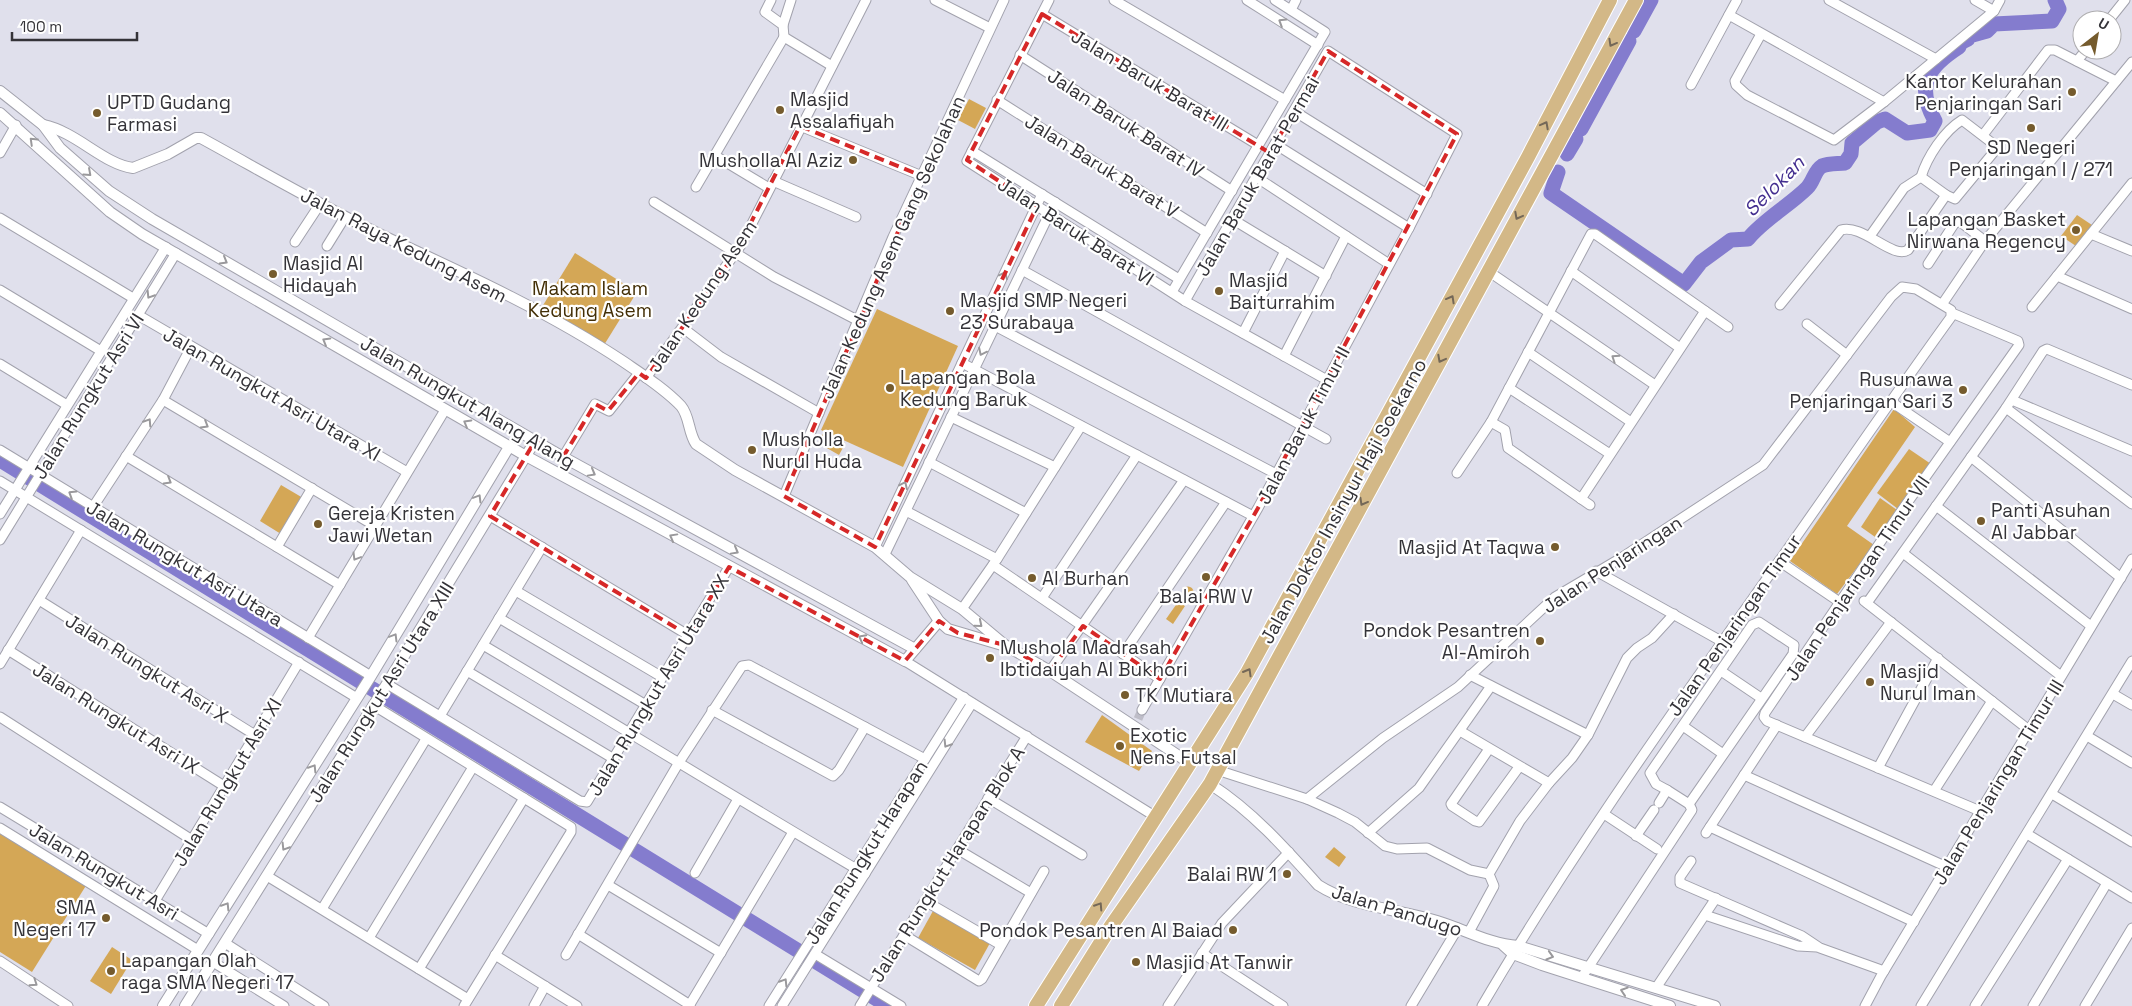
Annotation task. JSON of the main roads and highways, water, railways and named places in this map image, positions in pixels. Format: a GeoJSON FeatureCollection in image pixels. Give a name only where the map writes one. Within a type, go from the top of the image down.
{"type":"FeatureCollection","features":[{"type":"Feature","properties":{"kind":"main road","name":"Jalan Doktor Insinyur Haji Soekarno"},"geometry":{"type":"LineString","coordinates":[[1036,1006],[1247,673],[1528,157],[1610,0]]}},
{"type":"Feature","properties":{"kind":"main road","name":"Jalan Doktor Insinyur Haji Soekarno"},"geometry":{"type":"LineString","coordinates":[[1065,1000],[1086,966],[1210,784],[1636,0]]}},
{"type":"Feature","properties":{"kind":"main road"},"geometry":{"type":"LineString","coordinates":[[1528,157],[1529,166],[1532,169],[1544,168]]}},
{"type":"Feature","properties":{"kind":"main road"},"geometry":{"type":"LineString","coordinates":[[1513,184],[1526,186],[1530,193]]}},
{"type":"Feature","properties":{"kind":"main road"},"geometry":{"type":"LineString","coordinates":[[1312,555],[1318,564],[1329,564]]}},
{"type":"Feature","properties":{"kind":"main road"},"geometry":{"type":"LineString","coordinates":[[1297,582],[1302,579],[1311,582],[1314,591]]}},
{"type":"Feature","properties":{"kind":"main road"},"geometry":{"type":"LineString","coordinates":[[1066,956],[1072,966],[1077,968],[1086,966]]}},
{"type":"Feature","properties":{"kind":"main road"},"geometry":{"type":"LineString","coordinates":[[1049,985],[1060,983],[1067,989],[1065,1000]]}},
{"type":"Feature","properties":{"kind":"waterway","name":"Selokan"},"geometry":{"type":"LineString","coordinates":[[1634,31],[1651,0]]}},
{"type":"Feature","properties":{"kind":"waterway","name":"Selokan"},"geometry":{"type":"LineString","coordinates":[[1558,172],[1551,193],[1684,284],[1701,262],[1731,240],[1748,239],[1761,226],[1793,201],[1807,188],[1822,166],[1845,163],[1851,154],[1852,143],[1877,122],[1885,119],[1907,133],[1930,130],[1935,121],[1926,97],[1926,87],[1928,78],[1939,62],[1959,47],[1960,43],[1968,39],[1969,36],[1987,31],[1994,24],[2052,21],[2059,9],[2055,0]]}},
{"type":"Feature","properties":{"kind":"waterway","name":"Selokan"},"geometry":{"type":"LineString","coordinates":[[1581,129],[1629,41]]}},
{"type":"Feature","properties":{"kind":"waterway","name":"Selokan"},"geometry":{"type":"LineString","coordinates":[[1567,154],[1576,139]]}},
{"type":"Feature","properties":{"kind":"waterway"},"geometry":{"type":"LineString","coordinates":[[0,460],[888,1006]]}},
{"type":"Feature","properties":{"kind":"tunnel"},"geometry":{"type":"LineString","coordinates":[[1138,719],[1142,710]]}},
{"type":"Feature","properties":{"kind":"place","name":"Kantor Kelurahan Penjaringan Sari"},"geometry":{"type":"Point","coordinates":[2072,92]}},
{"type":"Feature","properties":{"kind":"place","name":"Masjid Assalafiyah"},"geometry":{"type":"Point","coordinates":[780,110]}},
{"type":"Feature","properties":{"kind":"place","name":"UPTD Gudang Farmasi"},"geometry":{"type":"Point","coordinates":[97,113]}},
{"type":"Feature","properties":{"kind":"place","name":"SD Negeri Penjaringan I / 271"},"geometry":{"type":"Point","coordinates":[2031,128]}},
{"type":"Feature","properties":{"kind":"place","name":"Musholla Al Aziz"},"geometry":{"type":"Point","coordinates":[853,160]}},
{"type":"Feature","properties":{"kind":"place","name":"Lapangan Basket Nirwana Regency"},"geometry":{"type":"Point","coordinates":[2076,230]}},
{"type":"Feature","properties":{"kind":"place","name":"Masjid Al Hidayah"},"geometry":{"type":"Point","coordinates":[273,274]}},
{"type":"Feature","properties":{"kind":"place","name":"Masjid Baiturrahim"},"geometry":{"type":"Point","coordinates":[1219,291]}},
{"type":"Feature","properties":{"kind":"place","name":"Masjid SMP Negeri 23 Surabaya"},"geometry":{"type":"Point","coordinates":[950,311]}},
{"type":"Feature","properties":{"kind":"place","name":"Lapangan Bola Kedung Baruk"},"geometry":{"type":"Point","coordinates":[890,388]}},
{"type":"Feature","properties":{"kind":"place","name":"Rusunawa Penjaringan Sari 3"},"geometry":{"type":"Point","coordinates":[1963,390]}},
{"type":"Feature","properties":{"kind":"place","name":"Musholla Nurul Huda"},"geometry":{"type":"Point","coordinates":[752,450]}},
{"type":"Feature","properties":{"kind":"place","name":"Panti Asuhan Al Jabbar"},"geometry":{"type":"Point","coordinates":[1981,521]}},
{"type":"Feature","properties":{"kind":"place","name":"Gereja Kristen Jawi Wetan"},"geometry":{"type":"Point","coordinates":[318,524]}},
{"type":"Feature","properties":{"kind":"place","name":"Masjid At Taqwa"},"geometry":{"type":"Point","coordinates":[1555,547]}},
{"type":"Feature","properties":{"kind":"place","name":"Balai RW V"},"geometry":{"type":"Point","coordinates":[1206,577]}},
{"type":"Feature","properties":{"kind":"place","name":"Al Burhan"},"geometry":{"type":"Point","coordinates":[1032,578]}},
{"type":"Feature","properties":{"kind":"place","name":"Pondok Pesantren Al-Amiroh"},"geometry":{"type":"Point","coordinates":[1540,641]}},
{"type":"Feature","properties":{"kind":"place","name":"Mushola Madrasah Ibtidaiyah Al Bukhori"},"geometry":{"type":"Point","coordinates":[990,658]}},
{"type":"Feature","properties":{"kind":"place","name":"Masjid Nurul Iman"},"geometry":{"type":"Point","coordinates":[1870,682]}},
{"type":"Feature","properties":{"kind":"place","name":"TK Mutiara"},"geometry":{"type":"Point","coordinates":[1125,695]}},
{"type":"Feature","properties":{"kind":"place","name":"Exotic Nens Futsal"},"geometry":{"type":"Point","coordinates":[1120,746]}},
{"type":"Feature","properties":{"kind":"place","name":"Balai RW 1"},"geometry":{"type":"Point","coordinates":[1287,874]}},
{"type":"Feature","properties":{"kind":"place","name":"SMA Negeri 17"},"geometry":{"type":"Point","coordinates":[106,918]}},
{"type":"Feature","properties":{"kind":"place","name":"Pondok Pesantren Al Baiad"},"geometry":{"type":"Point","coordinates":[1233,930]}},
{"type":"Feature","properties":{"kind":"place","name":"Masjid At Tanwir"},"geometry":{"type":"Point","coordinates":[1136,962]}},
{"type":"Feature","properties":{"kind":"place","name":"Lapangan Olah raga SMA Negeri 17"},"geometry":{"type":"Point","coordinates":[111,971]}},
{"type":"Feature","properties":{"kind":"park label","name":"Makam Islam Kedung Asem"},"geometry":{"type":"Point","coordinates":[590,299]}}]}
